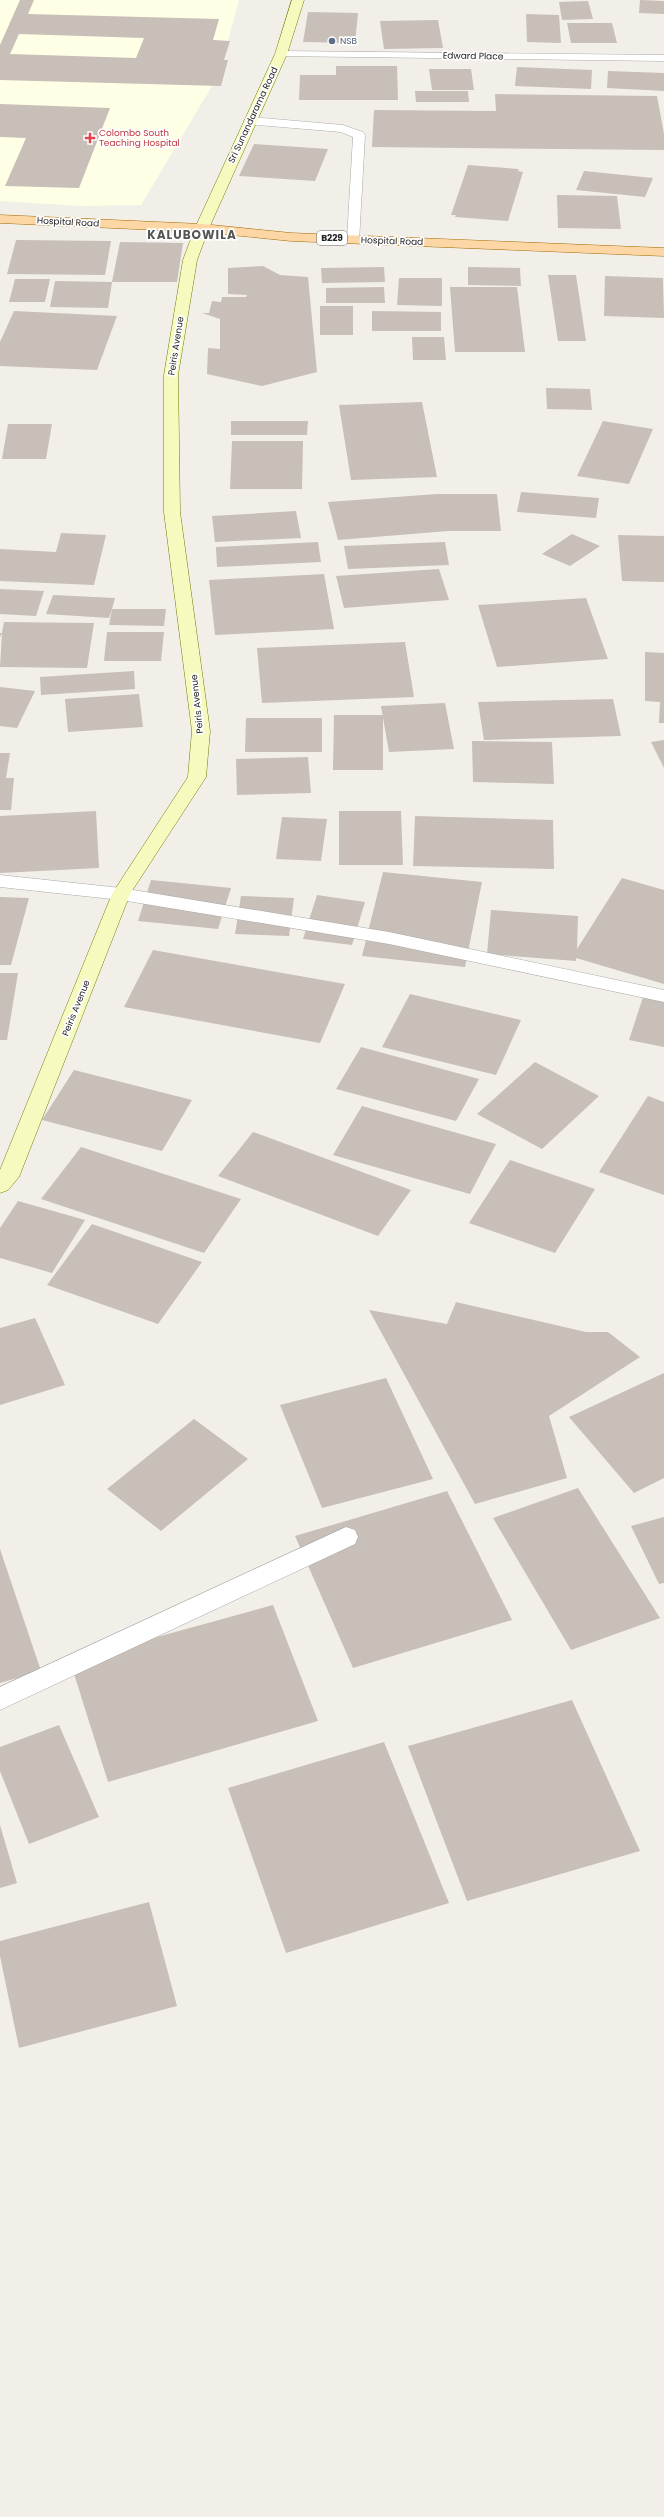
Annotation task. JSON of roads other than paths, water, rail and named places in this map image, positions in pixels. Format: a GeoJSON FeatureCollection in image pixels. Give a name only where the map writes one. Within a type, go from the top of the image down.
{"type":"FeatureCollection","features":[{"type":"Feature","properties":{"kind":"main road","name":"Hospital Road"},"geometry":{"type":"LineString","coordinates":[[0,219],[202,228],[291,237],[664,252]]}},
{"type":"Feature","properties":{"kind":"street","name":"Sri Sunandarama Road"},"geometry":{"type":"LineString","coordinates":[[202,228],[281,54],[298,0]]}},
{"type":"Feature","properties":{"kind":"street","name":"Edward Place"},"geometry":{"type":"LineString","coordinates":[[281,54],[664,58]]}},
{"type":"Feature","properties":{"kind":"street"},"geometry":{"type":"LineString","coordinates":[[250,121],[343,128],[359,135],[354,239]]}},
{"type":"Feature","properties":{"kind":"street","name":"Peiris Avenue"},"geometry":{"type":"LineString","coordinates":[[0,1185],[8,1177],[121,894],[197,777],[201,730],[172,512],[171,375],[190,260],[202,228]]}},
{"type":"Feature","properties":{"kind":"street"},"geometry":{"type":"LineString","coordinates":[[0,881],[121,894],[389,938],[664,996]]}},
{"type":"Feature","properties":{"kind":"street"},"geometry":{"type":"LineString","coordinates":[[0,1699],[346,1537]]}},
{"type":"Feature","properties":{"kind":"place","name":"NSB"},"geometry":{"type":"Point","coordinates":[332,41]}},
{"type":"Feature","properties":{"kind":"place","name":"Colombo South Teaching Hospital"},"geometry":{"type":"Point","coordinates":[90,138]}},
{"type":"Feature","properties":{"kind":"district","name":"KALUBOWILA"},"geometry":{"type":"Point","coordinates":[192,234]}}]}
